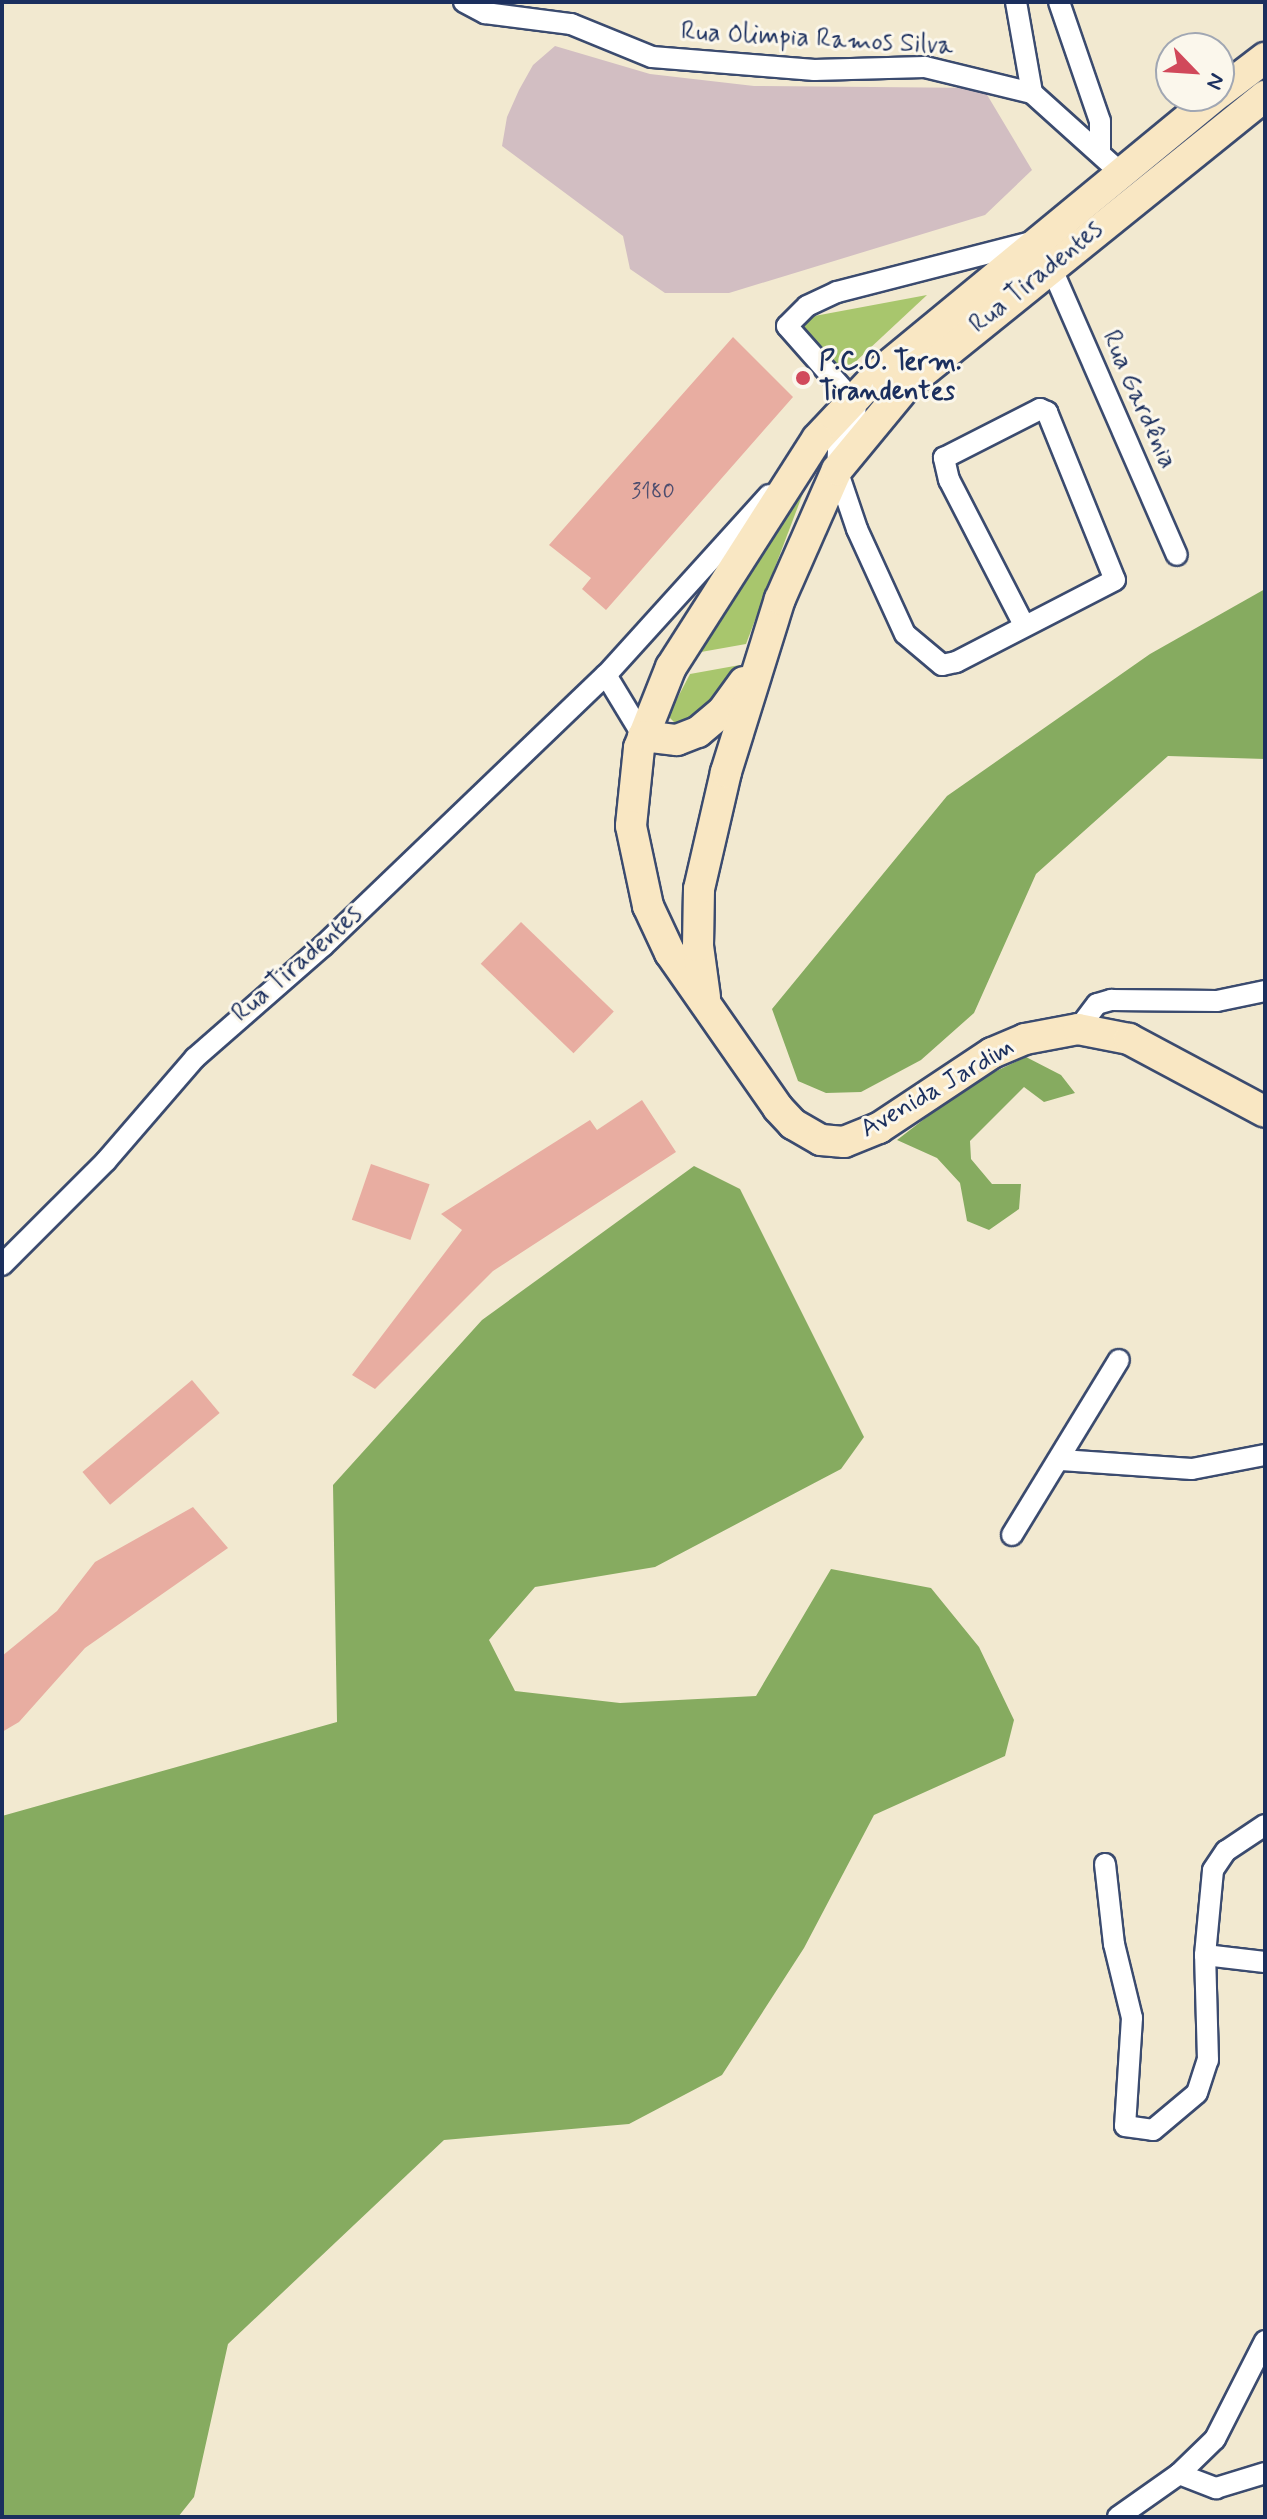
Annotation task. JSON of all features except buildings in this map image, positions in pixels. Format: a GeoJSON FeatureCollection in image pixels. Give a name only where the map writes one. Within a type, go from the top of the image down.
{"type":"FeatureCollection","features":[{"type":"Feature","properties":{"kind":"street","name":"Rua Olimpia Ramos Silva"},"geometry":{"type":"LineString","coordinates":[[464,2],[485,13],[571,24],[652,57],[814,70],[925,67],[1032,93]]}},
{"type":"Feature","properties":{"kind":"street"},"geometry":{"type":"LineString","coordinates":[[1016,2],[1032,93],[1111,163]]}},
{"type":"Feature","properties":{"kind":"street"},"geometry":{"type":"LineString","coordinates":[[1059,2],[1100,121],[1111,163]]}},
{"type":"Feature","properties":{"kind":"street","name":"Rua Tiradentes"},"geometry":{"type":"LineString","coordinates":[[1235,80],[1265,58]]}},
{"type":"Feature","properties":{"kind":"street","name":"Rua Tiradentes"},"geometry":{"type":"LineString","coordinates":[[2,1265],[106,1161],[195,1058],[323,946],[606,675],[803,459],[853,397],[1265,96]]}},
{"type":"Feature","properties":{"kind":"street","name":"Rua Tiradentes"},"geometry":{"type":"LineString","coordinates":[[758,660],[813,519],[837,470],[908,384],[1045,254],[1111,163],[1189,112]]}},
{"type":"Feature","properties":{"kind":"street","name":"Rua Tiradentes"},"geometry":{"type":"LineString","coordinates":[[853,397],[787,326],[807,306],[837,292],[1045,254]]}},
{"type":"Feature","properties":{"kind":"street","name":"Rua Gardênia"},"geometry":{"type":"LineString","coordinates":[[1045,254],[1177,555]]}},
{"type":"Feature","properties":{"kind":"street"},"geometry":{"type":"LineString","coordinates":[[908,384],[853,397],[857,410],[838,448],[837,470],[857,529],[905,634],[931,659],[942,665],[956,662],[1110,584],[1116,576],[1047,412],[1040,409],[944,458],[949,480],[1024,625]]}},
{"type":"Feature","properties":{"kind":"street","name":"Rua Tiradentes"},"geometry":{"type":"LineString","coordinates":[[643,736],[675,660],[803,459]]}},
{"type":"Feature","properties":{"kind":"street"},"geometry":{"type":"LineString","coordinates":[[813,519],[857,529]]}},
{"type":"Feature","properties":{"kind":"street"},"geometry":{"type":"LineString","coordinates":[[606,675],[643,736],[677,740],[698,732],[731,702],[758,660]]}},
{"type":"Feature","properties":{"kind":"street","name":"Avenida Jardim"},"geometry":{"type":"LineString","coordinates":[[706,1003],[698,946],[699,889],[758,660]]}},
{"type":"Feature","properties":{"kind":"street","name":"Avenida Jardim"},"geometry":{"type":"LineString","coordinates":[[643,736],[630,808],[640,881],[658,933],[785,1116],[806,1134],[832,1143],[879,1128],[992,1053],[1025,1039],[1078,1029],[1129,1039],[1265,1112]]}},
{"type":"Feature","properties":{"kind":"street"},"geometry":{"type":"LineString","coordinates":[[1078,1029],[1097,1004],[1111,1000],[1217,1001],[1265,991]]}},
{"type":"Feature","properties":{"kind":"street"},"geometry":{"type":"LineString","coordinates":[[1012,1535],[1061,1460],[1119,1360]]}},
{"type":"Feature","properties":{"kind":"street"},"geometry":{"type":"LineString","coordinates":[[1061,1460],[1192,1469],[1265,1455]]}},
{"type":"Feature","properties":{"kind":"street"},"geometry":{"type":"LineString","coordinates":[[1105,1864],[1114,1944],[1132,2018],[1125,2126],[1153,2130],[1202,2082],[1208,2060],[1205,1955],[1218,1860],[1265,1825]]}},
{"type":"Feature","properties":{"kind":"street"},"geometry":{"type":"LineString","coordinates":[[1205,1955],[1265,1962]]}},
{"type":"Feature","properties":{"kind":"street"},"geometry":{"type":"LineString","coordinates":[[1118,2517],[1179,2474],[1229,2419],[1265,2341]]}},
{"type":"Feature","properties":{"kind":"street"},"geometry":{"type":"LineString","coordinates":[[1179,2474],[1216,2488],[1265,2473]]}},
{"type":"Feature","properties":{"kind":"shaded area"},"geometry":{"type":"Polygon","coordinates":[[[555,46],[650,74],[754,86],[983,88],[1032,170],[985,215],[729,293],[665,293],[630,269],[623,236],[502,146],[507,117],[519,90],[533,65],[555,46]]]}},
{"type":"Feature","properties":{"kind":"green space"},"geometry":{"type":"Polygon","coordinates":[[[927,295],[838,378],[793,320],[927,295]]]}},
{"type":"Feature","properties":{"kind":"green space"},"geometry":{"type":"Polygon","coordinates":[[[808,480],[746,644],[701,652],[808,480]]]}},
{"type":"Feature","properties":{"kind":"green space"},"geometry":{"type":"Polygon","coordinates":[[[1265,589],[1265,759],[1168,756],[1036,874],[974,1013],[921,1060],[861,1092],[826,1093],[798,1081],[772,1009],[947,796],[1150,654],[1265,589]]]}},
{"type":"Feature","properties":{"kind":"green space"},"geometry":{"type":"Polygon","coordinates":[[[740,665],[696,722],[678,726],[668,716],[690,674],[740,665]]]}},
{"type":"Feature","properties":{"kind":"green space"},"geometry":{"type":"Polygon","coordinates":[[[1026,1057],[1061,1075],[1075,1093],[1044,1102],[1024,1087],[970,1141],[971,1159],[992,1184],[1021,1184],[1019,1209],[989,1230],[967,1221],[960,1183],[937,1158],[897,1140],[971,1083],[1026,1057]]]}},
{"type":"Feature","properties":{"kind":"green space"},"geometry":{"type":"Polygon","coordinates":[[[694,1166],[740,1189],[864,1437],[841,1469],[655,1567],[535,1587],[489,1640],[515,1691],[620,1703],[756,1696],[831,1569],[931,1588],[979,1647],[1014,1720],[1005,1756],[874,1815],[804,1948],[722,2075],[629,2124],[444,2140],[228,2344],[194,2497],[178,2517],[2,2517],[2,1816],[337,1722],[333,1485],[482,1320],[694,1166]]]}},
{"type":"Feature","properties":{"kind":"place","name":"P.C.O. Term. Tirandentes"},"geometry":{"type":"Point","coordinates":[803,378]}}]}
